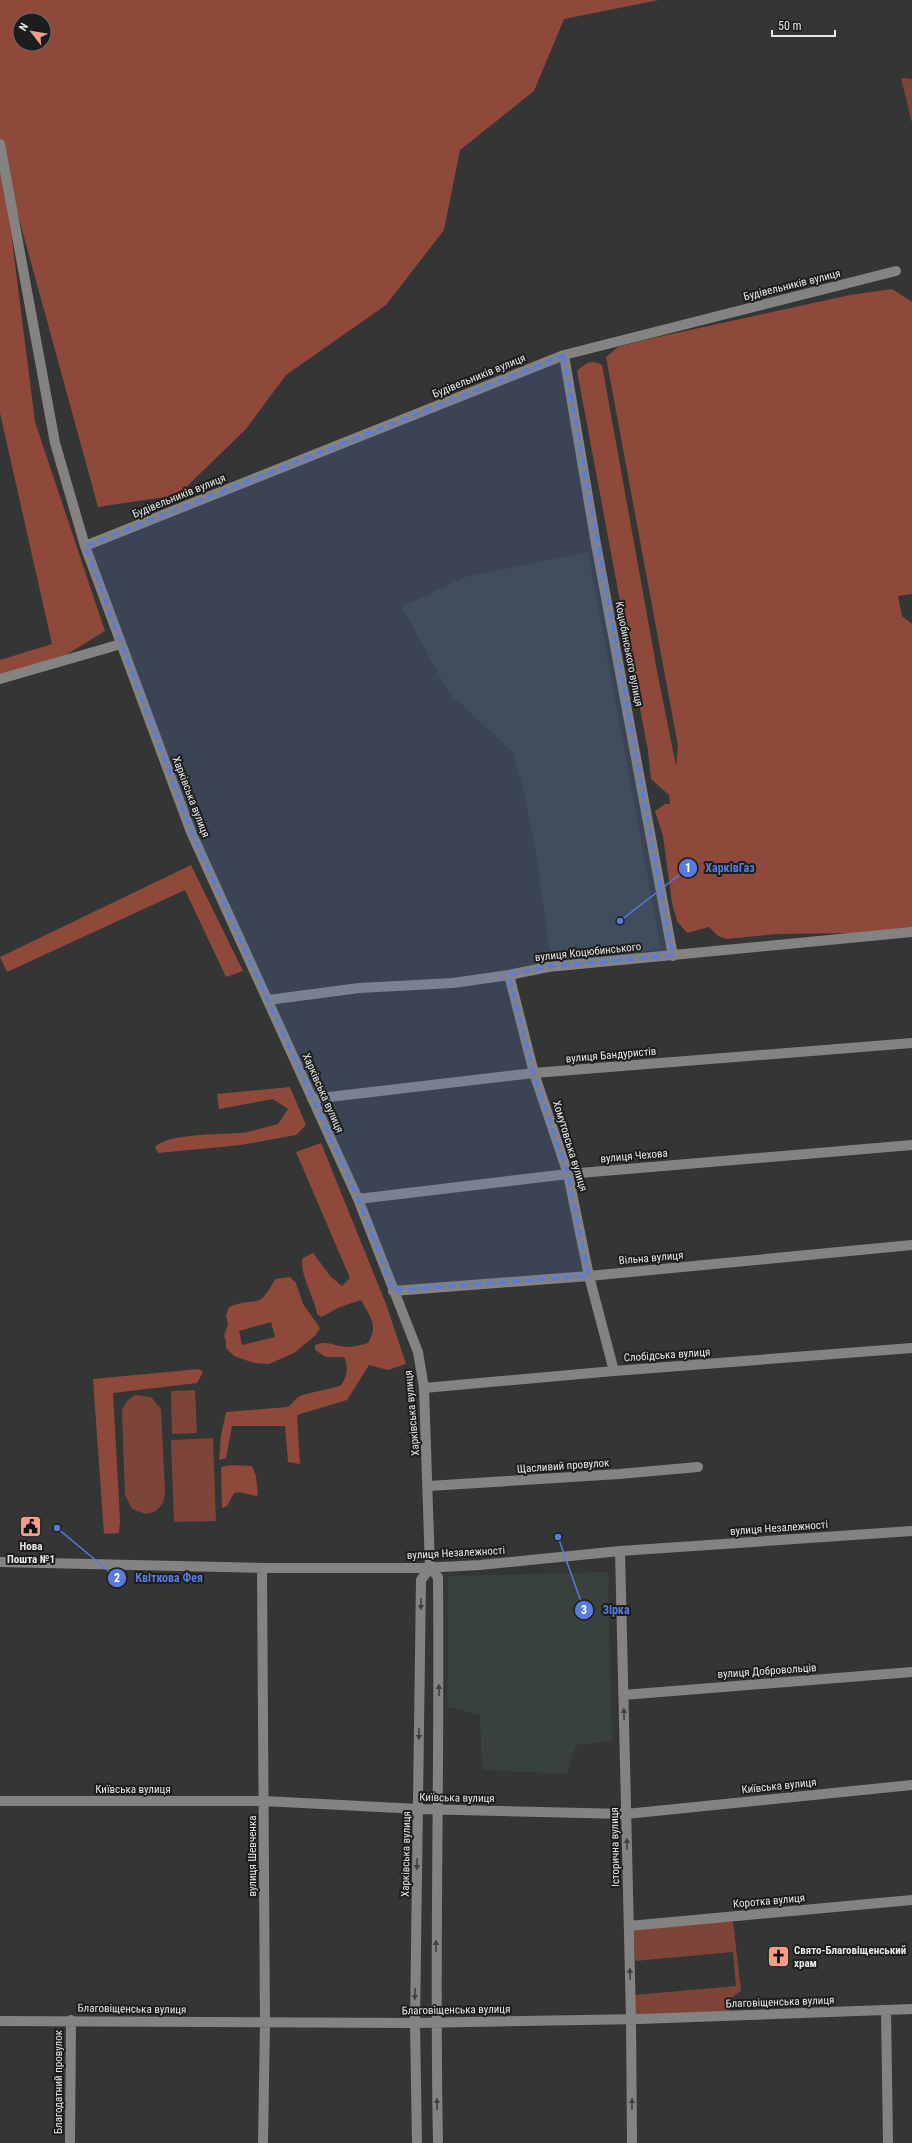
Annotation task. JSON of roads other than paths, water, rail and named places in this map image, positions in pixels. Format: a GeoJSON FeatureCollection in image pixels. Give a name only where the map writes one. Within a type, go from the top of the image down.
{"type":"FeatureCollection","features":[{"type":"Feature","properties":{"kind":"street","name":"Харківська вулиця"},"geometry":{"type":"LineString","coordinates":[[0,144],[55,442],[85,546],[191,832],[358,1199],[418,1352],[424,1388],[429,1486],[430,1568],[421,1580],[415,2023],[417,2143]]}},
{"type":"Feature","properties":{"kind":"street","name":"Будівельників вулиця"},"geometry":{"type":"LineString","coordinates":[[85,546],[564,355],[896,271]]}},
{"type":"Feature","properties":{"kind":"street","name":"Коцюбинського вулиця"},"geometry":{"type":"LineString","coordinates":[[564,355],[596,544],[673,956]]}},
{"type":"Feature","properties":{"kind":"street"},"geometry":{"type":"LineString","coordinates":[[0,679],[56,661],[121,644]]}},
{"type":"Feature","properties":{"kind":"street","name":"вулиця Коцюбинського"},"geometry":{"type":"LineString","coordinates":[[268,1000],[359,988],[453,983],[509,975],[548,967],[912,932]]}},
{"type":"Feature","properties":{"kind":"street","name":"Хомутовська вулиця"},"geometry":{"type":"LineString","coordinates":[[509,975],[534,1073],[568,1174],[589,1276],[614,1371]]}},
{"type":"Feature","properties":{"kind":"street","name":"вулиця Бандуристів"},"geometry":{"type":"LineString","coordinates":[[312,1099],[534,1073],[912,1043]]}},
{"type":"Feature","properties":{"kind":"street","name":"вулиця Чехова"},"geometry":{"type":"LineString","coordinates":[[358,1199],[568,1174],[912,1145]]}},
{"type":"Feature","properties":{"kind":"street","name":"Вільна вулиця"},"geometry":{"type":"LineString","coordinates":[[393,1291],[589,1276],[912,1245]]}},
{"type":"Feature","properties":{"kind":"street","name":"Слобідська вулиця"},"geometry":{"type":"LineString","coordinates":[[424,1388],[614,1371],[912,1348]]}},
{"type":"Feature","properties":{"kind":"street","name":"Щасливий провулок"},"geometry":{"type":"LineString","coordinates":[[429,1486],[619,1474],[698,1467]]}},
{"type":"Feature","properties":{"kind":"street","name":"вулиця Незалежності"},"geometry":{"type":"LineString","coordinates":[[0,1562],[262,1568],[430,1568],[620,1551],[912,1531]]}},
{"type":"Feature","properties":{"kind":"street","name":"Історична вулиця"},"geometry":{"type":"LineString","coordinates":[[620,1551],[632,2020],[632,2143]]}},
{"type":"Feature","properties":{"kind":"street","name":"вулиця Шевченка"},"geometry":{"type":"LineString","coordinates":[[262,1568],[265,2023],[263,2143]]}},
{"type":"Feature","properties":{"kind":"street","name":"Харківська вулиця"},"geometry":{"type":"LineString","coordinates":[[430,1568],[438,1577],[440,1714],[437,1809],[435,2022],[438,2143]]}},
{"type":"Feature","properties":{"kind":"street","name":"вулиця Добровольців"},"geometry":{"type":"LineString","coordinates":[[623,1695],[912,1672]]}},
{"type":"Feature","properties":{"kind":"street","name":"Київська вулиця"},"geometry":{"type":"LineString","coordinates":[[0,1801],[264,1801],[418,1809],[626,1814],[912,1785]]}},
{"type":"Feature","properties":{"kind":"street","name":"Коротка вулиця"},"geometry":{"type":"LineString","coordinates":[[629,1926],[912,1900]]}},
{"type":"Feature","properties":{"kind":"street","name":"Благовіщенська вулиця"},"geometry":{"type":"LineString","coordinates":[[0,2021],[70,2020],[265,2023],[415,2023],[632,2020],[912,2009]]}},
{"type":"Feature","properties":{"kind":"street"},"geometry":{"type":"LineString","coordinates":[[886,2010],[888,2143]]}},
{"type":"Feature","properties":{"kind":"street","name":"Благодатний провулок"},"geometry":{"type":"LineString","coordinates":[[70,2020],[70,2143]]}},
{"type":"Feature","properties":{"kind":"place","name":"ХарківГаз"},"geometry":{"type":"Point","coordinates":[620,921]}},
{"type":"Feature","properties":{"kind":"place","name":"Нова Пошта №1"},"geometry":{"type":"Point","coordinates":[31,1526]}},
{"type":"Feature","properties":{"kind":"place","name":"Квіткова Фея"},"geometry":{"type":"Point","coordinates":[57,1528]}},
{"type":"Feature","properties":{"kind":"place","name":"Зірка"},"geometry":{"type":"Point","coordinates":[558,1537]}},
{"type":"Feature","properties":{"kind":"place","name":"Свято-Благовіщенський храм"},"geometry":{"type":"Point","coordinates":[779,1956]}}]}
